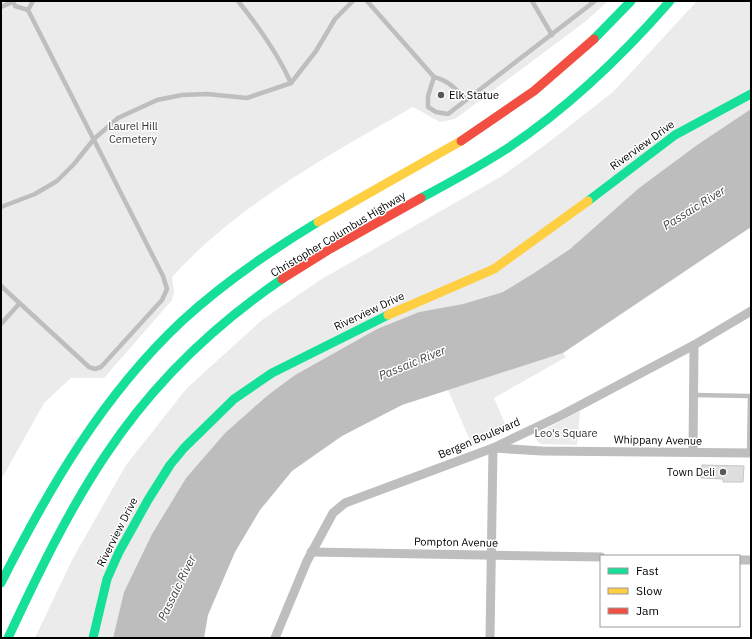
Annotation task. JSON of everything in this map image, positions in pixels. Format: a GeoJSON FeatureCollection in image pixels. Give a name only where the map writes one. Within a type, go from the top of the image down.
{"type":"FeatureCollection","features":[{"type":"Feature","properties":{"kind":"main road","name":"Christopher Columbus Highway"},"geometry":{"type":"LineString","coordinates":[[1,583],[42,502],[88,428],[139,364],[187,316],[218,290],[267,254],[469,137],[524,99],[575,57],[631,1]]}},
{"type":"Feature","properties":{"kind":"main road","name":"Christopher Columbus Highway"},"geometry":{"type":"LineString","coordinates":[[8,638],[58,534],[94,472],[128,424],[148,399],[193,351],[243,308],[292,273],[478,166],[539,124],[571,100],[617,59],[670,1]]}},
{"type":"Feature","properties":{"kind":"main road","name":"Riverview Drive"},"geometry":{"type":"LineString","coordinates":[[94,638],[99,608],[107,579],[119,552],[148,500],[170,465],[184,448],[200,430],[234,399],[272,373],[367,324],[494,269],[528,246],[675,135],[751,94]]}},
{"type":"Feature","properties":{"kind":"street","name":"Bergen Boulevard"},"geometry":{"type":"LineString","coordinates":[[275,638],[311,552],[333,513],[345,503],[493,448],[560,416],[694,344],[751,311]]}},
{"type":"Feature","properties":{"kind":"street"},"geometry":{"type":"LineString","coordinates":[[692,452],[694,344]]}},
{"type":"Feature","properties":{"kind":"street"},"geometry":{"type":"LineString","coordinates":[[490,638],[493,448]]}},
{"type":"Feature","properties":{"kind":"street","name":"Whippany Avenue"},"geometry":{"type":"LineString","coordinates":[[493,448],[750,453]]}},
{"type":"Feature","properties":{"kind":"street","name":"Pompton Avenue"},"geometry":{"type":"LineString","coordinates":[[311,552],[600,557]]}},
{"type":"Feature","properties":{"kind":"street"},"geometry":{"type":"LineString","coordinates":[[740,560],[751,560]]}},
{"type":"Feature","properties":{"kind":"lane"},"geometry":{"type":"LineString","coordinates":[[28,10],[33,1]]}},
{"type":"Feature","properties":{"kind":"lane"},"geometry":{"type":"LineString","coordinates":[[238,1],[259,27],[280,58],[291,83]]}},
{"type":"Feature","properties":{"kind":"lane"},"geometry":{"type":"LineString","coordinates":[[1,207],[35,194],[57,181],[74,164],[94,139],[118,118],[157,100],[182,95],[207,94],[247,98],[291,83],[316,50],[335,19],[353,1]]}},
{"type":"Feature","properties":{"kind":"lane"},"geometry":{"type":"LineString","coordinates":[[367,1],[434,77],[442,78],[455,87],[466,100]]}},
{"type":"Feature","properties":{"kind":"lane"},"geometry":{"type":"LineString","coordinates":[[532,1],[552,35]]}},
{"type":"Feature","properties":{"kind":"lane"},"geometry":{"type":"LineString","coordinates":[[434,77],[428,96],[428,107],[436,112],[448,114],[595,1]]}},
{"type":"Feature","properties":{"kind":"lane"},"geometry":{"type":"LineString","coordinates":[[1,7],[13,2],[20,9],[28,10]]}},
{"type":"Feature","properties":{"kind":"lane"},"geometry":{"type":"LineString","coordinates":[[1,286],[89,367],[95,368],[101,367],[162,300],[167,289],[163,276],[28,10]]}},
{"type":"Feature","properties":{"kind":"lane"},"geometry":{"type":"LineString","coordinates":[[1,324],[19,304]]}},
{"type":"Feature","properties":{"kind":"lane"},"geometry":{"type":"LineString","coordinates":[[693,395],[750,396],[750,453]]}},
{"type":"Feature","properties":{"kind":"green space","name":"Laurel Hill Cemetery"},"geometry":{"type":"Polygon","coordinates":[[[1,1],[608,1],[586,21],[455,119],[440,122],[413,107],[349,143],[254,204],[197,251],[172,277],[174,292],[172,300],[104,378],[71,378],[44,403],[1,480],[1,1]]]}},
{"type":"Feature","properties":{"kind":"green space"},"geometry":{"type":"Polygon","coordinates":[[[697,1],[751,1],[751,109],[697,145],[639,188],[570,249],[503,292],[463,304],[419,312],[377,329],[295,375],[268,395],[225,433],[186,478],[152,534],[124,592],[113,638],[35,638],[72,560],[126,465],[187,388],[262,320],[320,280],[502,176],[549,142],[613,92],[697,1]]]}},
{"type":"Feature","properties":{"kind":"green space"},"geometry":{"type":"Polygon","coordinates":[[[563,353],[566,357],[494,398],[508,431],[473,447],[448,390],[563,353]]]}},
{"type":"Feature","properties":{"kind":"green space","name":"Leo's Square"},"geometry":{"type":"Polygon","coordinates":[[[580,411],[577,445],[541,444],[537,441],[536,437],[539,433],[580,411]]]}},
{"type":"Feature","properties":{"kind":"water","name":"Passaic River"},"geometry":{"type":"Polygon","coordinates":[[[751,109],[751,227],[563,353],[402,405],[342,436],[292,471],[260,510],[235,552],[208,615],[204,638],[113,638],[124,592],[152,534],[186,478],[225,433],[268,395],[295,375],[377,329],[419,312],[463,304],[503,292],[570,249],[639,188],[697,145],[751,109]]]}},
{"type":"Feature","properties":{"kind":"building","name":"Town Deli"},"geometry":{"type":"Polygon","coordinates":[[[702,465],[744,466],[743,482],[723,482],[723,479],[701,478],[702,465]]]}},
{"type":"Feature","properties":{"kind":"traffic: fast"},"geometry":{"type":"LineString","coordinates":[[594,39],[631,1]]}},
{"type":"Feature","properties":{"kind":"traffic: fast"},"geometry":{"type":"LineString","coordinates":[[421,198],[497,155],[531,132],[594,80],[614,61],[670,1]]}},
{"type":"Feature","properties":{"kind":"traffic: fast"},"geometry":{"type":"LineString","coordinates":[[588,201],[675,135],[751,94]]}},
{"type":"Feature","properties":{"kind":"traffic: fast"},"geometry":{"type":"LineString","coordinates":[[1,583],[38,512],[80,444],[127,380],[182,321],[198,307],[230,281],[265,256],[318,222]]}},
{"type":"Feature","properties":{"kind":"traffic: fast"},"geometry":{"type":"LineString","coordinates":[[8,638],[41,568],[65,522],[105,456],[142,405],[208,337],[256,297],[282,279]]}},
{"type":"Feature","properties":{"kind":"traffic: fast"},"geometry":{"type":"LineString","coordinates":[[93,638],[107,579],[119,552],[148,500],[170,465],[184,448],[234,399],[272,373],[388,315]]}},
{"type":"Feature","properties":{"kind":"traffic: slow"},"geometry":{"type":"LineString","coordinates":[[318,222],[461,141]]}},
{"type":"Feature","properties":{"kind":"traffic: slow"},"geometry":{"type":"LineString","coordinates":[[388,315],[494,269],[588,201]]}},
{"type":"Feature","properties":{"kind":"traffic: jam"},"geometry":{"type":"LineString","coordinates":[[461,141],[534,91],[594,39]]}},
{"type":"Feature","properties":{"kind":"traffic: jam"},"geometry":{"type":"LineString","coordinates":[[282,279],[330,249],[421,198]]}},
{"type":"Feature","properties":{"kind":"place","name":"Elk Statue"},"geometry":{"type":"Point","coordinates":[441,95]}},
{"type":"Feature","properties":{"kind":"place","name":"Town Deli"},"geometry":{"type":"Point","coordinates":[723,472]}}]}
